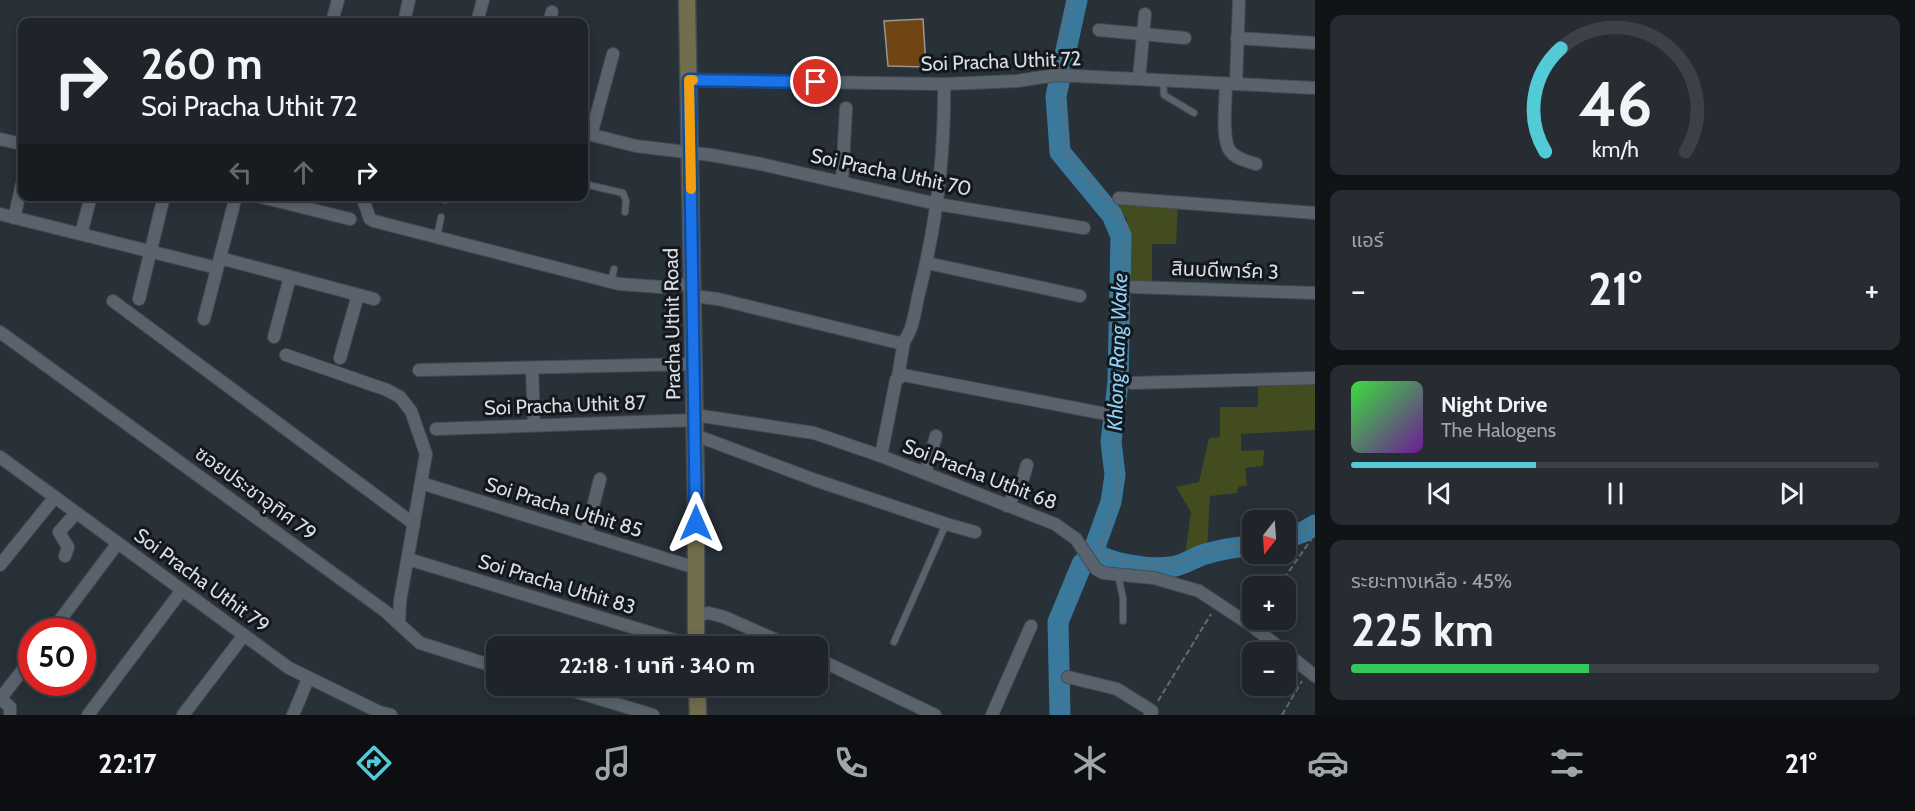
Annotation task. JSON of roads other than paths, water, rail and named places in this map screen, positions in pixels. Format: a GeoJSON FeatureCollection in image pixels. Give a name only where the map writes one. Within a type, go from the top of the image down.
{"type":"FeatureCollection","features":[{"type":"Feature","properties":{"kind":"main road","name":"Pracha Uthit Road"},"geometry":{"type":"LineString","coordinates":[[690,0],[695,636]]}},
{"type":"Feature","properties":{"kind":"main road"},"geometry":{"type":"LineString","coordinates":[[697,696],[698,715]]}},
{"type":"Feature","properties":{"kind":"street"},"geometry":{"type":"LineString","coordinates":[[333,18],[338,0]]}},
{"type":"Feature","properties":{"kind":"street"},"geometry":{"type":"LineString","coordinates":[[405,18],[409,0]]}},
{"type":"Feature","properties":{"kind":"street"},"geometry":{"type":"LineString","coordinates":[[478,18],[483,0]]}},
{"type":"Feature","properties":{"kind":"street"},"geometry":{"type":"LineString","coordinates":[[1239,0],[1226,143],[1231,153],[1239,159],[1256,164]]}},
{"type":"Feature","properties":{"kind":"street"},"geometry":{"type":"LineString","coordinates":[[1139,79],[1145,14]]}},
{"type":"Feature","properties":{"kind":"street"},"geometry":{"type":"LineString","coordinates":[[1100,30],[1185,38]]}},
{"type":"Feature","properties":{"kind":"street"},"geometry":{"type":"LineString","coordinates":[[1237,38],[1315,43]]}},
{"type":"Feature","properties":{"kind":"street"},"geometry":{"type":"LineString","coordinates":[[588,131],[613,54]]}},
{"type":"Feature","properties":{"kind":"street","name":"Soi Pracha Uthit 72"},"geometry":{"type":"LineString","coordinates":[[689,80],[944,84],[1006,82],[1065,76],[1315,88]]}},
{"type":"Feature","properties":{"kind":"street"},"geometry":{"type":"LineString","coordinates":[[881,456],[904,341],[911,324],[927,263],[937,204],[944,127],[944,84]]}},
{"type":"Feature","properties":{"kind":"street"},"geometry":{"type":"LineString","coordinates":[[842,182],[846,108]]}},
{"type":"Feature","properties":{"kind":"street","name":"Soi Pracha Uthit 70"},"geometry":{"type":"LineString","coordinates":[[588,134],[636,146],[761,164],[937,204],[1084,228]]}},
{"type":"Feature","properties":{"kind":"street"},"geometry":{"type":"LineString","coordinates":[[0,139],[18,143]]}},
{"type":"Feature","properties":{"kind":"street"},"geometry":{"type":"LineString","coordinates":[[1119,198],[1315,213]]}},
{"type":"Feature","properties":{"kind":"street"},"geometry":{"type":"LineString","coordinates":[[14,218],[18,201]]}},
{"type":"Feature","properties":{"kind":"street"},"geometry":{"type":"LineString","coordinates":[[81,234],[90,201]]}},
{"type":"Feature","properties":{"kind":"street"},"geometry":{"type":"LineString","coordinates":[[139,299],[163,201]]}},
{"type":"Feature","properties":{"kind":"street"},"geometry":{"type":"LineString","coordinates":[[204,319],[235,201]]}},
{"type":"Feature","properties":{"kind":"street"},"geometry":{"type":"LineString","coordinates":[[277,201],[350,219]]}},
{"type":"Feature","properties":{"kind":"street"},"geometry":{"type":"LineString","coordinates":[[364,201],[370,219],[374,221],[611,282],[641,287],[693,290],[718,299],[900,343],[904,341]]}},
{"type":"Feature","properties":{"kind":"street"},"geometry":{"type":"LineString","coordinates":[[0,214],[151,252],[290,277],[374,299]]}},
{"type":"Feature","properties":{"kind":"street"},"geometry":{"type":"LineString","coordinates":[[927,263],[1080,296]]}},
{"type":"Feature","properties":{"kind":"street"},"geometry":{"type":"LineString","coordinates":[[274,337],[290,277]]}},
{"type":"Feature","properties":{"kind":"street","name":"สินบดีพาร์ค 3"},"geometry":{"type":"LineString","coordinates":[[1127,285],[1315,293]]}},
{"type":"Feature","properties":{"kind":"street"},"geometry":{"type":"LineString","coordinates":[[340,358],[358,295]]}},
{"type":"Feature","properties":{"kind":"street"},"geometry":{"type":"LineString","coordinates":[[113,302],[414,524]]}},
{"type":"Feature","properties":{"kind":"street","name":"ซอยประชาอุทิศ 79"},"geometry":{"type":"LineString","coordinates":[[0,332],[385,611],[420,643],[486,664]]}},
{"type":"Feature","properties":{"kind":"street"},"geometry":{"type":"LineString","coordinates":[[286,355],[387,390],[400,398],[411,411],[426,453],[400,601],[399,624]]}},
{"type":"Feature","properties":{"kind":"street"},"geometry":{"type":"LineString","coordinates":[[419,370],[694,364]]}},
{"type":"Feature","properties":{"kind":"street"},"geometry":{"type":"LineString","coordinates":[[532,368],[534,425]]}},
{"type":"Feature","properties":{"kind":"street"},"geometry":{"type":"LineString","coordinates":[[898,377],[910,376],[1106,414]]}},
{"type":"Feature","properties":{"kind":"street"},"geometry":{"type":"LineString","coordinates":[[1127,382],[1315,378]]}},
{"type":"Feature","properties":{"kind":"street"},"geometry":{"type":"LineString","coordinates":[[695,423],[815,480],[946,525],[975,532]]}},
{"type":"Feature","properties":{"kind":"street","name":"Soi Pracha Uthit 87"},"geometry":{"type":"LineString","coordinates":[[436,429],[695,423]]}},
{"type":"Feature","properties":{"kind":"street","name":"Soi Pracha Uthit 68"},"geometry":{"type":"LineString","coordinates":[[695,423],[806,431],[881,456],[1064,528],[1081,545],[1102,573],[1118,574]]}},
{"type":"Feature","properties":{"kind":"street"},"geometry":{"type":"LineString","coordinates":[[925,473],[936,436]]}},
{"type":"Feature","properties":{"kind":"street","name":"Soi Pracha Uthit 79"},"geometry":{"type":"LineString","coordinates":[[0,458],[290,668],[382,714]]}},
{"type":"Feature","properties":{"kind":"street"},"geometry":{"type":"LineString","coordinates":[[1007,506],[1022,482],[1027,465]]}},
{"type":"Feature","properties":{"kind":"street"},"geometry":{"type":"LineString","coordinates":[[586,534],[600,479]]}},
{"type":"Feature","properties":{"kind":"street","name":"Soi Pracha Uthit 85"},"geometry":{"type":"LineString","coordinates":[[421,483],[696,568]]}},
{"type":"Feature","properties":{"kind":"street"},"geometry":{"type":"LineString","coordinates":[[0,566],[55,497]]}},
{"type":"Feature","properties":{"kind":"street"},"geometry":{"type":"LineString","coordinates":[[65,556],[68,547],[59,532],[76,513]]}},
{"type":"Feature","properties":{"kind":"street"},"geometry":{"type":"LineString","coordinates":[[62,618],[118,543]]}},
{"type":"Feature","properties":{"kind":"street","name":"Soi Pracha Uthit 83"},"geometry":{"type":"LineString","coordinates":[[408,559],[662,636]]}},
{"type":"Feature","properties":{"kind":"street"},"geometry":{"type":"LineString","coordinates":[[1118,574],[1154,578],[1199,591],[1252,626],[1272,642]]}},
{"type":"Feature","properties":{"kind":"street"},"geometry":{"type":"LineString","coordinates":[[88,715],[182,590]]}},
{"type":"Feature","properties":{"kind":"street"},"geometry":{"type":"LineString","coordinates":[[696,615],[709,613],[724,617],[767,636]]}},
{"type":"Feature","properties":{"kind":"street"},"geometry":{"type":"LineString","coordinates":[[992,715],[1031,626]]}},
{"type":"Feature","properties":{"kind":"street"},"geometry":{"type":"LineString","coordinates":[[183,715],[244,635]]}},
{"type":"Feature","properties":{"kind":"street"},"geometry":{"type":"LineString","coordinates":[[1296,662],[1312,674]]}},
{"type":"Feature","properties":{"kind":"street"},"geometry":{"type":"LineString","coordinates":[[828,664],[935,715]]}},
{"type":"Feature","properties":{"kind":"street"},"geometry":{"type":"LineString","coordinates":[[10,715],[10,707],[0,699],[18,676]]}},
{"type":"Feature","properties":{"kind":"street"},"geometry":{"type":"LineString","coordinates":[[1068,677],[1117,689],[1151,713]]}},
{"type":"Feature","properties":{"kind":"street"},"geometry":{"type":"LineString","coordinates":[[293,715],[308,679]]}},
{"type":"Feature","properties":{"kind":"street"},"geometry":{"type":"LineString","coordinates":[[590,696],[653,715]]}},
{"type":"Feature","properties":{"kind":"lane"},"geometry":{"type":"LineString","coordinates":[[1163,81],[1164,95],[1194,113]]}},
{"type":"Feature","properties":{"kind":"lane"},"geometry":{"type":"LineString","coordinates":[[588,185],[623,193],[626,201],[625,212]]}},
{"type":"Feature","properties":{"kind":"lane"},"geometry":{"type":"LineString","coordinates":[[437,237],[441,217]]}},
{"type":"Feature","properties":{"kind":"lane"},"geometry":{"type":"LineString","coordinates":[[611,282],[614,269]]}},
{"type":"Feature","properties":{"kind":"lane"},"geometry":{"type":"LineString","coordinates":[[894,642],[946,525]]}},
{"type":"Feature","properties":{"kind":"lane"},"geometry":{"type":"LineString","coordinates":[[1118,574],[1123,598],[1123,621]]}},
{"type":"Feature","properties":{"kind":"waterway","name":"Khlong Rang Wake"},"geometry":{"type":"LineString","coordinates":[[1060,715],[1058,622],[1082,564],[1093,552],[1111,502],[1115,475],[1111,442],[1118,382],[1121,236],[1112,215],[1060,152],[1056,96],[1077,0]]}},
{"type":"Feature","properties":{"kind":"waterway"},"geometry":{"type":"LineString","coordinates":[[1296,534],[1315,525]]}},
{"type":"Feature","properties":{"kind":"waterway"},"geometry":{"type":"LineString","coordinates":[[1093,552],[1120,563],[1162,568],[1179,565],[1202,555],[1242,547]]}}]}
